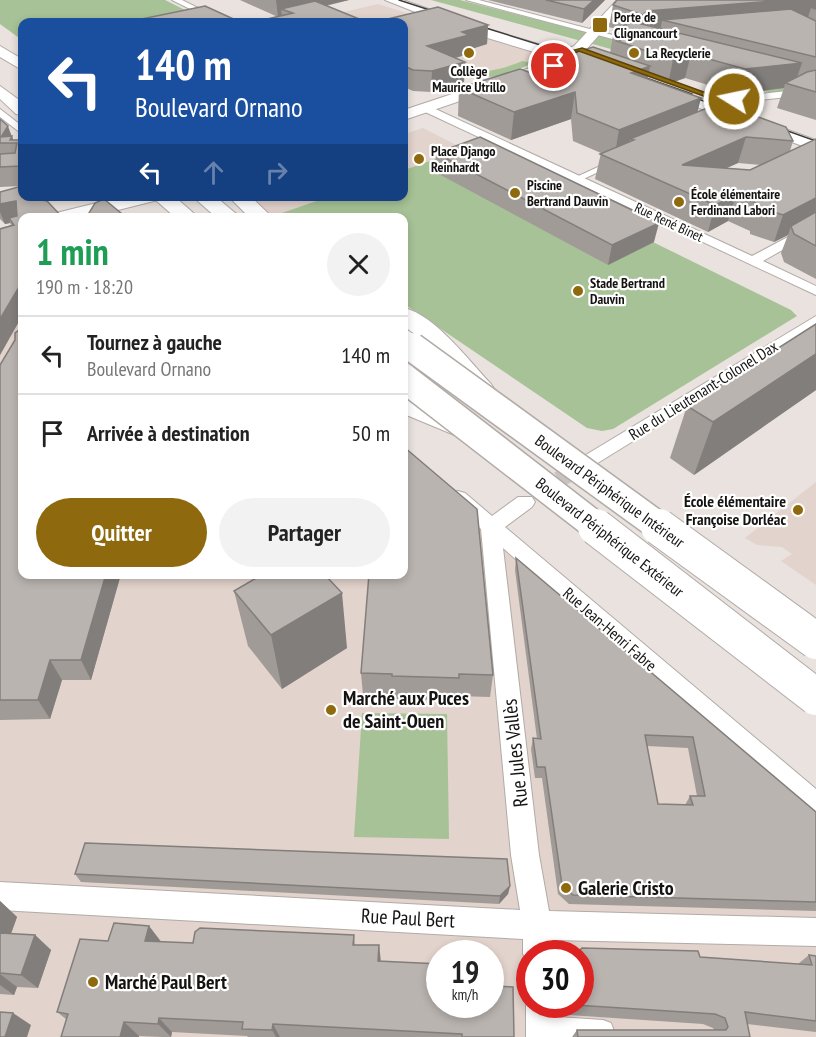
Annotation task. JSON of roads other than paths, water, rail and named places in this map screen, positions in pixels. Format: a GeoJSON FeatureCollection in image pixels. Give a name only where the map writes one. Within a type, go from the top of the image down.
{"type":"FeatureCollection","features":[{"type":"Feature","properties":{"kind":"highway"},"geometry":{"type":"LineString","coordinates":[[4,84],[18,104]]}},
{"type":"Feature","properties":{"kind":"highway"},"geometry":{"type":"LineString","coordinates":[[167,201],[183,213]]}},
{"type":"Feature","properties":{"kind":"highway"},"geometry":{"type":"LineString","coordinates":[[209,201],[224,213]]}},
{"type":"Feature","properties":{"kind":"highway"},"geometry":{"type":"LineString","coordinates":[[244,201],[257,213]]}},
{"type":"Feature","properties":{"kind":"highway"},"geometry":{"type":"LineString","coordinates":[[408,318],[427,332],[506,414]]}},
{"type":"Feature","properties":{"kind":"highway","name":"Boulevard Périphérique Intérieur"},"geometry":{"type":"LineString","coordinates":[[408,344],[816,641]]}},
{"type":"Feature","properties":{"kind":"highway","name":"Boulevard Périphérique Extérieur"},"geometry":{"type":"LineString","coordinates":[[408,381],[816,697]]}},
{"type":"Feature","properties":{"kind":"highway"},"geometry":{"type":"LineString","coordinates":[[408,406],[484,439]]}},
{"type":"Feature","properties":{"kind":"main road"},"geometry":{"type":"LineString","coordinates":[[391,0],[466,27],[575,54]]}},
{"type":"Feature","properties":{"kind":"main road"},"geometry":{"type":"LineString","coordinates":[[413,0],[617,68]]}},
{"type":"Feature","properties":{"kind":"main road"},"geometry":{"type":"LineString","coordinates":[[408,113],[575,54],[624,0]]}},
{"type":"Feature","properties":{"kind":"main road"},"geometry":{"type":"LineString","coordinates":[[816,134],[723,101],[647,79],[726,118],[816,146]]}},
{"type":"Feature","properties":{"kind":"main road"},"geometry":{"type":"LineString","coordinates":[[77,213],[114,203]]}},
{"type":"Feature","properties":{"kind":"street"},"geometry":{"type":"LineString","coordinates":[[176,0],[214,18]]}},
{"type":"Feature","properties":{"kind":"street"},"geometry":{"type":"LineString","coordinates":[[470,0],[654,47]]}},
{"type":"Feature","properties":{"kind":"street"},"geometry":{"type":"LineString","coordinates":[[632,41],[646,39]]}},
{"type":"Feature","properties":{"kind":"street"},"geometry":{"type":"LineString","coordinates":[[793,82],[816,90]]}},
{"type":"Feature","properties":{"kind":"street"},"geometry":{"type":"LineString","coordinates":[[723,101],[816,90]]}},
{"type":"Feature","properties":{"kind":"street","name":"Rue René Binet"},"geometry":{"type":"LineString","coordinates":[[424,108],[816,291]]}},
{"type":"Feature","properties":{"kind":"street"},"geometry":{"type":"LineString","coordinates":[[0,112],[18,128]]}},
{"type":"Feature","properties":{"kind":"street"},"geometry":{"type":"LineString","coordinates":[[576,179],[628,158]]}},
{"type":"Feature","properties":{"kind":"street"},"geometry":{"type":"LineString","coordinates":[[752,261],[816,226]]}},
{"type":"Feature","properties":{"kind":"street","name":"Rue du Lieutenant-Colonel Dax"},"geometry":{"type":"LineString","coordinates":[[590,460],[816,321]]}},
{"type":"Feature","properties":{"kind":"street","name":"Rue Jean-Henri Fabre"},"geometry":{"type":"LineString","coordinates":[[446,488],[816,806]]}},
{"type":"Feature","properties":{"kind":"street"},"geometry":{"type":"LineString","coordinates":[[491,526],[525,502]]}},
{"type":"Feature","properties":{"kind":"street","name":"Rue Jules Vallès"},"geometry":{"type":"LineString","coordinates":[[491,526],[525,855],[538,940]]}},
{"type":"Feature","properties":{"kind":"street","name":"Rue Paul Bert"},"geometry":{"type":"LineString","coordinates":[[0,896],[537,925],[816,932]]}},
{"type":"Feature","properties":{"kind":"street"},"geometry":{"type":"LineString","coordinates":[[541,1023],[622,1032]]}},
{"type":"Feature","properties":{"kind":"tunnel"},"geometry":{"type":"LineString","coordinates":[[537,494],[588,461]]}},
{"type":"Feature","properties":{"kind":"tram line"},"geometry":{"type":"LineString","coordinates":[[399,0],[445,15]]}},
{"type":"Feature","properties":{"kind":"tram line"},"geometry":{"type":"LineString","coordinates":[[473,24],[585,59]]}},
{"type":"Feature","properties":{"kind":"tram line"},"geometry":{"type":"LineString","coordinates":[[632,73],[692,94]]}},
{"type":"Feature","properties":{"kind":"tram line"},"geometry":{"type":"LineString","coordinates":[[684,94],[735,112]]}},
{"type":"Feature","properties":{"kind":"tram line"},"geometry":{"type":"LineString","coordinates":[[771,125],[816,141]]}},
{"type":"Feature","properties":{"kind":"place","name":"Porte de Clignancourt"},"geometry":{"type":"Point","coordinates":[600,25]}},
{"type":"Feature","properties":{"kind":"place","name":"Collège Maurice Utrillo"},"geometry":{"type":"Point","coordinates":[469,53]}},
{"type":"Feature","properties":{"kind":"place","name":"La Recyclerie"},"geometry":{"type":"Point","coordinates":[634,53]}},
{"type":"Feature","properties":{"kind":"place","name":"Place Django Reinhardt"},"geometry":{"type":"Point","coordinates":[419,159]}},
{"type":"Feature","properties":{"kind":"place","name":"Piscine Bertrand Dauvin"},"geometry":{"type":"Point","coordinates":[515,193]}},
{"type":"Feature","properties":{"kind":"place","name":"École élémentaire Ferdinand Labori"},"geometry":{"type":"Point","coordinates":[679,202]}},
{"type":"Feature","properties":{"kind":"place","name":"Stade Bertrand Dauvin"},"geometry":{"type":"Point","coordinates":[578,291]}},
{"type":"Feature","properties":{"kind":"place","name":"École élémentaire Françoise Dorléac"},"geometry":{"type":"Point","coordinates":[798,510]}},
{"type":"Feature","properties":{"kind":"place","name":"Marché aux Puces de Saint-Ouen"},"geometry":{"type":"Point","coordinates":[331,710]}},
{"type":"Feature","properties":{"kind":"place","name":"Galerie Cristo"},"geometry":{"type":"Point","coordinates":[566,888]}},
{"type":"Feature","properties":{"kind":"place","name":"Marché Paul Bert"},"geometry":{"type":"Point","coordinates":[93,982]}}]}
